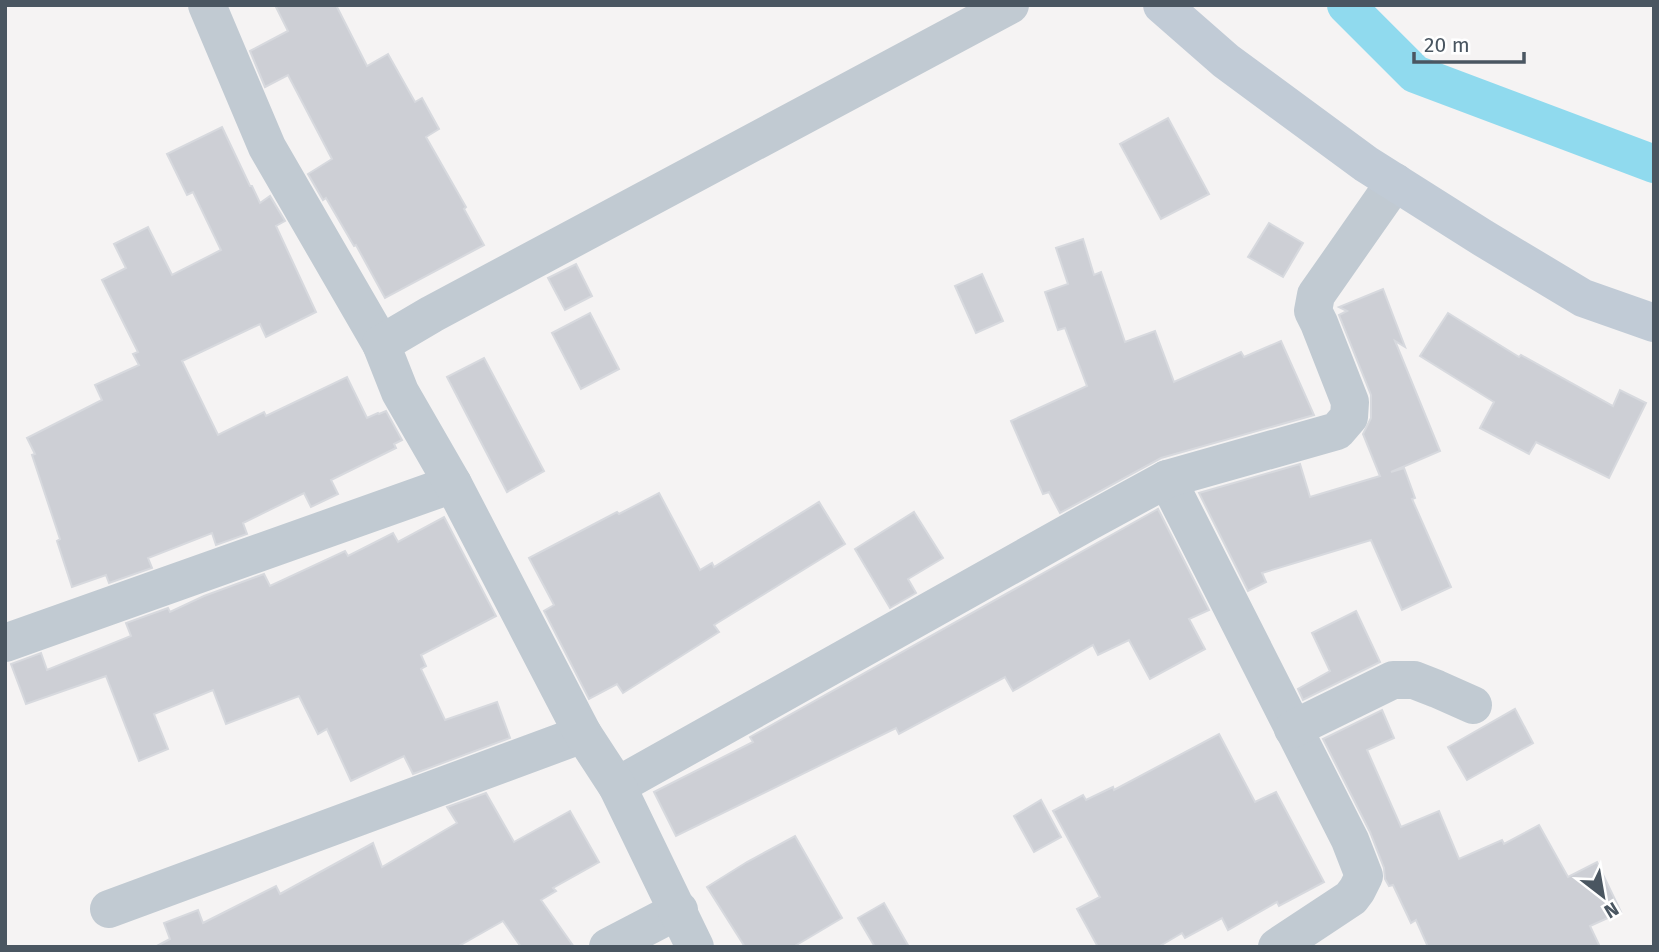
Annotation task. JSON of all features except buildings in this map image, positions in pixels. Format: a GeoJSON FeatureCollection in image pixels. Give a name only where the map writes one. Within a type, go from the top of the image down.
{"type":"FeatureCollection","features":[{"type":"Feature","properties":{"kind":"street"},"geometry":{"type":"LineString","coordinates":[[208,5],[267,147],[380,344],[400,392],[453,484],[583,734],[617,786],[695,947]]}},
{"type":"Feature","properties":{"kind":"street"},"geometry":{"type":"LineString","coordinates":[[380,344],[1010,5]]}},
{"type":"Feature","properties":{"kind":"street"},"geometry":{"type":"LineString","coordinates":[[1162,5],[1226,61],[1366,164],[1583,298],[1654,323]]}},
{"type":"Feature","properties":{"kind":"street"},"geometry":{"type":"LineString","coordinates":[[617,786],[1167,479],[1337,431],[1349,417],[1350,402],[1313,311],[1316,295],[1395,182]]}},
{"type":"Feature","properties":{"kind":"street"},"geometry":{"type":"LineString","coordinates":[[1167,479],[1350,840],[1364,876],[1351,898],[1277,947]]}},
{"type":"Feature","properties":{"kind":"street"},"geometry":{"type":"LineString","coordinates":[[5,643],[453,484]]}},
{"type":"Feature","properties":{"kind":"street"},"geometry":{"type":"LineString","coordinates":[[1293,729],[1393,680],[1414,680],[1473,705]]}},
{"type":"Feature","properties":{"kind":"street"},"geometry":{"type":"LineString","coordinates":[[109,909],[583,734]]}},
{"type":"Feature","properties":{"kind":"street"},"geometry":{"type":"LineString","coordinates":[[608,947],[679,910]]}},
{"type":"Feature","properties":{"kind":"waterway"},"geometry":{"type":"LineString","coordinates":[[1346,5],[1415,74],[1654,164]]}}]}
